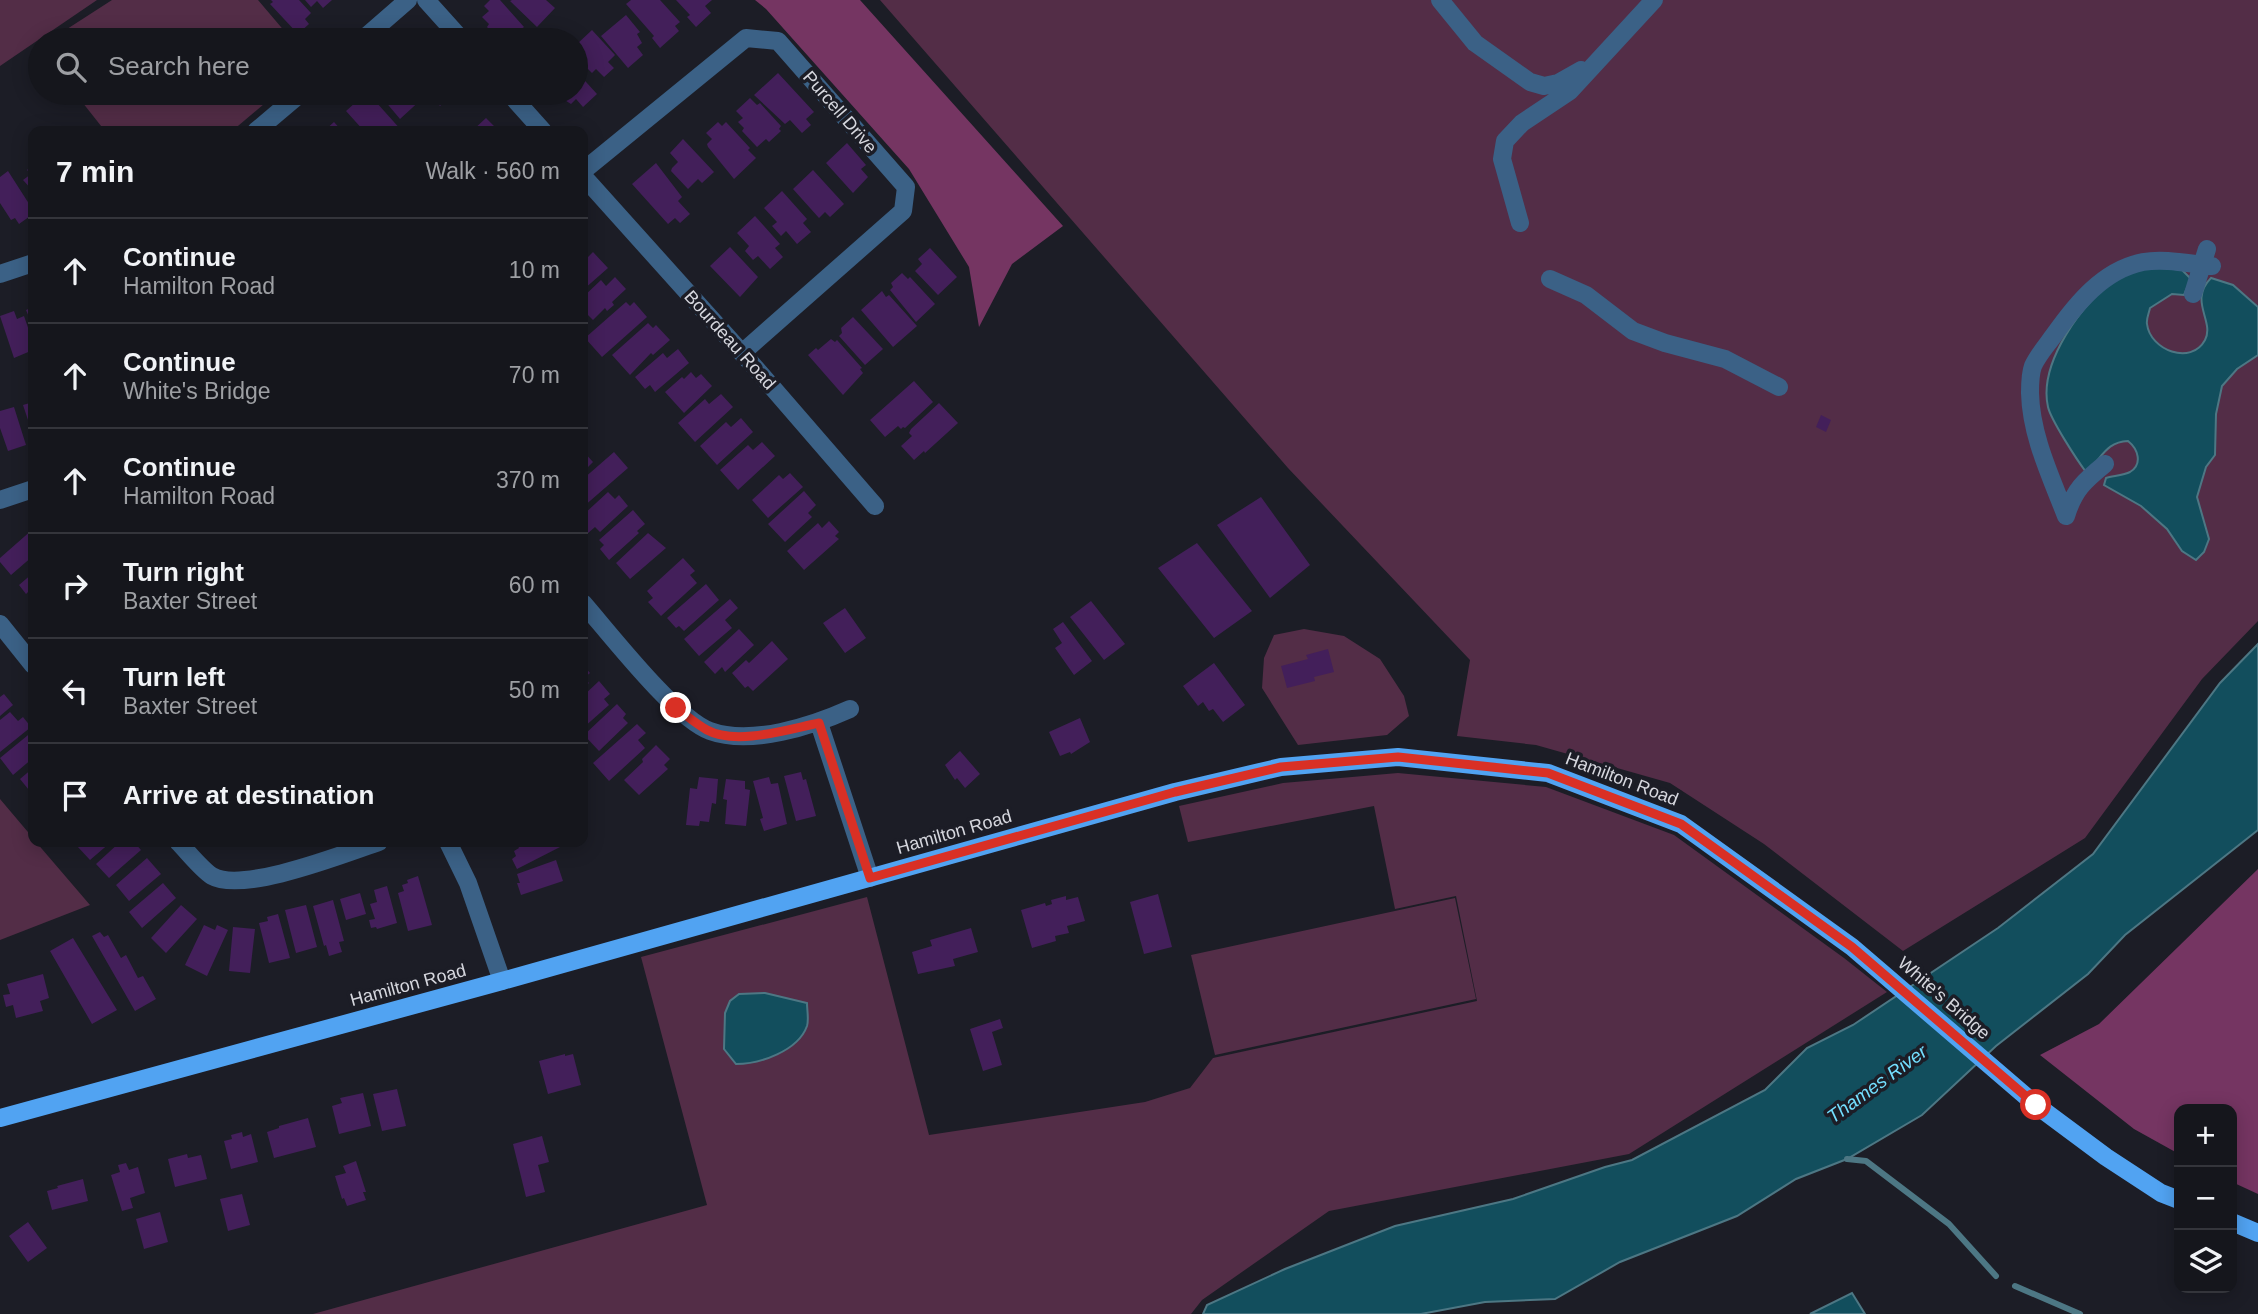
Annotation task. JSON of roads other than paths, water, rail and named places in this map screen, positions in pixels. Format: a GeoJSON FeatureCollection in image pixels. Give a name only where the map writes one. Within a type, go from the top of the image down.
{"type":"FeatureCollection","features":[{"type":"Feature","properties":{"kind":"main road","name":"Hamilton Road"},"geometry":{"type":"LineString","coordinates":[[0,1118],[502,981],[1163,795],[1268,770],[1398,757],[1548,773],[1681,824],[1852,947]]}},
{"type":"Feature","properties":{"kind":"main road","name":"White's Bridge"},"geometry":{"type":"LineString","coordinates":[[1852,947],[2007,1082],[2106,1157],[2161,1193],[2174,1198]]}},
{"type":"Feature","properties":{"kind":"main road"},"geometry":{"type":"LineString","coordinates":[[2237,1224],[2258,1233]]}},
{"type":"Feature","properties":{"kind":"street"},"geometry":{"type":"LineString","coordinates":[[376,28],[408,0]]}},
{"type":"Feature","properties":{"kind":"street"},"geometry":{"type":"LineString","coordinates":[[426,0],[451,28]]}},
{"type":"Feature","properties":{"kind":"street"},"geometry":{"type":"LineString","coordinates":[[1440,0],[1475,43],[1530,82],[1544,86],[1558,83],[1602,58]]}},
{"type":"Feature","properties":{"kind":"street"},"geometry":{"type":"LineString","coordinates":[[1520,223],[1502,159],[1505,141],[1522,123],[1570,91],[1654,0]]}},
{"type":"Feature","properties":{"kind":"street","name":"Purcell Drive"},"geometry":{"type":"LineString","coordinates":[[588,170],[746,38],[778,41],[906,187],[903,211],[742,354]]}},
{"type":"Feature","properties":{"kind":"street"},"geometry":{"type":"LineString","coordinates":[[262,126],[287,105]]}},
{"type":"Feature","properties":{"kind":"street"},"geometry":{"type":"LineString","coordinates":[[520,105],[539,126]]}},
{"type":"Feature","properties":{"kind":"street","name":"Bourdeau Road"},"geometry":{"type":"LineString","coordinates":[[588,180],[875,506]]}},
{"type":"Feature","properties":{"kind":"street"},"geometry":{"type":"LineString","coordinates":[[2105,464],[2083,483],[2072,498],[2066,516],[2038,443],[2030,394],[2033,367],[2066,318],[2087,293],[2125,268],[2143,262],[2207,260],[2193,294]]}},
{"type":"Feature","properties":{"kind":"street"},"geometry":{"type":"LineString","coordinates":[[0,274],[28,266]]}},
{"type":"Feature","properties":{"kind":"street"},"geometry":{"type":"LineString","coordinates":[[1550,279],[1586,295],[1633,331],[1665,343],[1725,359],[1779,387]]}},
{"type":"Feature","properties":{"kind":"street"},"geometry":{"type":"LineString","coordinates":[[0,500],[28,491]]}},
{"type":"Feature","properties":{"kind":"street"},"geometry":{"type":"LineString","coordinates":[[588,609],[676,708],[709,731],[738,737],[777,732],[819,723],[850,709]]}},
{"type":"Feature","properties":{"kind":"street"},"geometry":{"type":"LineString","coordinates":[[0,624],[28,658]]}},
{"type":"Feature","properties":{"kind":"street"},"geometry":{"type":"LineString","coordinates":[[819,723],[870,878]]}},
{"type":"Feature","properties":{"kind":"street"},"geometry":{"type":"LineString","coordinates":[[183,847],[213,877],[241,880],[313,865],[365,847]]}},
{"type":"Feature","properties":{"kind":"street"},"geometry":{"type":"LineString","coordinates":[[450,847],[468,883],[502,981]]}},
{"type":"Feature","properties":{"kind":"water"},"geometry":{"type":"Polygon","coordinates":[[[2159,267],[2182,270],[2191,279],[2184,295],[2172,294],[2150,308],[2147,324],[2150,333],[2155,341],[2172,351],[2190,352],[2199,348],[2205,340],[2207,326],[2202,295],[2211,278],[2233,285],[2258,307],[2258,355],[2237,369],[2222,386],[2216,414],[2215,455],[2206,467],[2197,497],[2209,539],[2204,552],[2196,560],[2182,551],[2167,529],[2141,506],[2104,485],[2106,478],[2128,473],[2137,465],[2138,457],[2131,444],[2128,441],[2114,444],[2086,472],[2059,430],[2048,407],[2047,390],[2056,353],[2078,317],[2104,288],[2117,278],[2159,267]]]}},
{"type":"Feature","properties":{"kind":"water","name":"Thames River"},"geometry":{"type":"Polygon","coordinates":[[[2258,644],[2258,830],[2125,935],[2088,974],[1996,1046],[1922,1115],[1847,1159],[1796,1179],[1737,1216],[1620,1262],[1555,1299],[1485,1302],[1421,1314],[1203,1314],[1207,1305],[1285,1269],[1395,1226],[1513,1199],[1632,1160],[1765,1090],[1807,1048],[1853,1025],[1998,928],[2093,854],[2220,683],[2258,644]]]}},
{"type":"Feature","properties":{"kind":"water"},"geometry":{"type":"Polygon","coordinates":[[[765,993],[807,1003],[807,1026],[802,1035],[787,1049],[767,1059],[736,1064],[724,1049],[725,1013],[730,1001],[739,994],[765,993]]]}},
{"type":"Feature","properties":{"kind":"water"},"geometry":{"type":"Polygon","coordinates":[[[1852,1293],[1865,1314],[1810,1314],[1852,1293]]]}},
{"type":"Feature","properties":{"kind":"waterway"},"geometry":{"type":"LineString","coordinates":[[1847,1159],[1866,1161],[1949,1224],[1996,1276]]}},
{"type":"Feature","properties":{"kind":"waterway"},"geometry":{"type":"LineString","coordinates":[[2015,1286],[2080,1314]]}}]}
